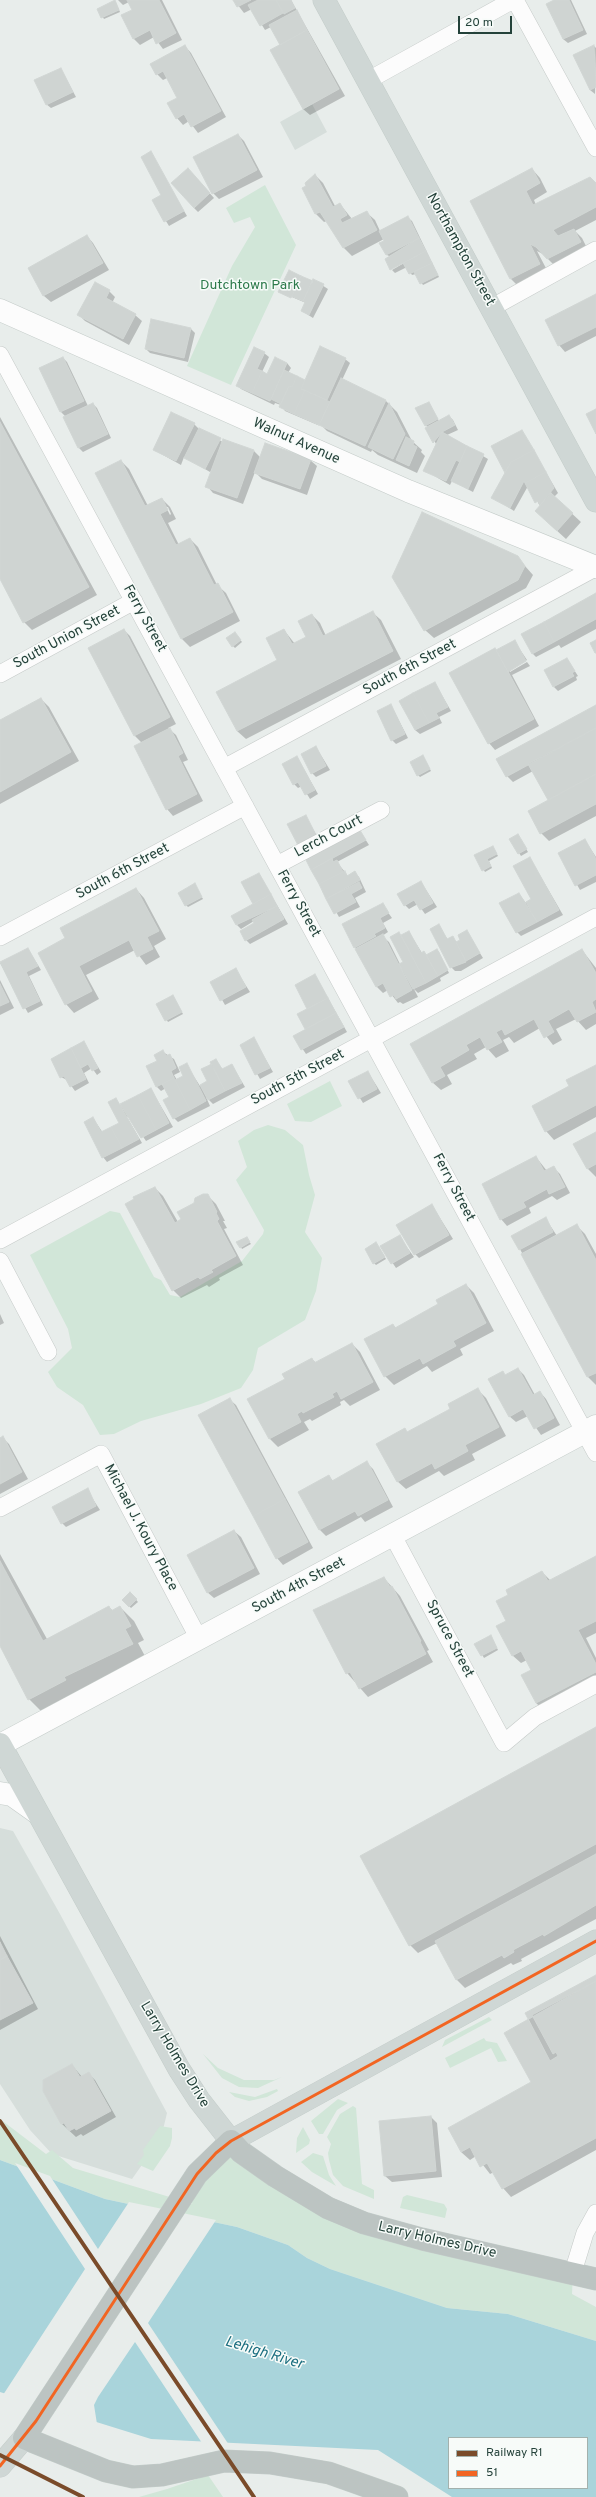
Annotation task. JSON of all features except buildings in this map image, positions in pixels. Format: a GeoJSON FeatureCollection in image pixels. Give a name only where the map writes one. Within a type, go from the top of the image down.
{"type":"FeatureCollection","features":[{"type":"Feature","properties":{"kind":"highway"},"geometry":{"type":"LineString","coordinates":[[231,2141],[204,2165],[30,2430],[106,2471],[128,2477],[162,2475],[224,2461],[270,2463],[329,2473],[397,2497]]}},
{"type":"Feature","properties":{"kind":"highway","name":"Larry Holmes Drive"},"geometry":{"type":"LineString","coordinates":[[231,2141],[241,2152],[275,2176],[328,2208],[364,2223],[422,2239],[573,2272],[596,2279]]}},
{"type":"Feature","properties":{"kind":"main road","name":"Northampton Street"},"geometry":{"type":"LineString","coordinates":[[324,0],[596,501]]}},
{"type":"Feature","properties":{"kind":"main road","name":"Larry Holmes Drive"},"geometry":{"type":"LineString","coordinates":[[0,1744],[36,1812],[179,2068],[199,2100],[231,2141]]}},
{"type":"Feature","properties":{"kind":"main road"},"geometry":{"type":"LineString","coordinates":[[231,2141],[596,1941]]}},
{"type":"Feature","properties":{"kind":"main road"},"geometry":{"type":"LineString","coordinates":[[0,2466],[30,2430]]}},
{"type":"Feature","properties":{"kind":"street"},"geometry":{"type":"LineString","coordinates":[[368,81],[514,0],[596,148]]}},
{"type":"Feature","properties":{"kind":"street"},"geometry":{"type":"LineString","coordinates":[[491,308],[596,250]]}},
{"type":"Feature","properties":{"kind":"street","name":"Walnut Avenue"},"geometry":{"type":"LineString","coordinates":[[0,310],[408,491],[595,568]]}},
{"type":"Feature","properties":{"kind":"street","name":"Ferry Street"},"geometry":{"type":"LineString","coordinates":[[0,354],[371,1039],[590,1429],[596,1453]]}},
{"type":"Feature","properties":{"kind":"street","name":"South 6th Street"},"geometry":{"type":"LineString","coordinates":[[224,768],[595,568]]}},
{"type":"Feature","properties":{"kind":"street","name":"South Union Street"},"geometry":{"type":"LineString","coordinates":[[0,674],[134,601]]}},
{"type":"Feature","properties":{"kind":"street","name":"South 6th Street"},"geometry":{"type":"LineString","coordinates":[[0,937],[245,806]]}},
{"type":"Feature","properties":{"kind":"street","name":"Lerch Court"},"geometry":{"type":"LineString","coordinates":[[277,865],[381,810]]}},
{"type":"Feature","properties":{"kind":"street","name":"South 5th Street"},"geometry":{"type":"LineString","coordinates":[[0,1240],[596,917]]}},
{"type":"Feature","properties":{"kind":"street"},"geometry":{"type":"LineString","coordinates":[[0,1261],[48,1352]]}},
{"type":"Feature","properties":{"kind":"street","name":"South 4th Street"},"geometry":{"type":"LineString","coordinates":[[0,1744],[394,1536],[590,1429]]}},
{"type":"Feature","properties":{"kind":"street","name":"Michael J. Koury Place"},"geometry":{"type":"LineString","coordinates":[[0,1508],[101,1454],[199,1639]]}},
{"type":"Feature","properties":{"kind":"street","name":"Spruce Street"},"geometry":{"type":"LineString","coordinates":[[394,1536],[504,1743],[535,1717],[591,1687]]}},
{"type":"Feature","properties":{"kind":"street"},"geometry":{"type":"LineString","coordinates":[[0,1793],[12,1795],[36,1812]]}},
{"type":"Feature","properties":{"kind":"street"},"geometry":{"type":"LineString","coordinates":[[573,2272],[585,2233],[596,2213]]}},
{"type":"Feature","properties":{"kind":"shaded area"},"geometry":{"type":"Polygon","coordinates":[[[312,104],[327,132],[295,150],[280,122],[312,104]]]}},
{"type":"Feature","properties":{"kind":"shaded area"},"geometry":{"type":"Polygon","coordinates":[[[0,1828],[13,1831],[60,1914],[167,2113],[161,2138],[132,2179],[52,2154],[30,2130],[0,2084],[0,1828]]]}},
{"type":"Feature","properties":{"kind":"green space","name":"Dutchtown Park"},"geometry":{"type":"Polygon","coordinates":[[[265,185],[296,245],[231,385],[187,366],[232,266],[255,227],[250,217],[234,223],[226,208],[265,185]]]}},
{"type":"Feature","properties":{"kind":"green space"},"geometry":{"type":"Polygon","coordinates":[[[330,1081],[342,1106],[311,1122],[295,1121],[287,1104],[330,1081]]]}},
{"type":"Feature","properties":{"kind":"green space"},"geometry":{"type":"Polygon","coordinates":[[[268,1125],[285,1130],[303,1145],[315,1195],[305,1232],[322,1258],[316,1291],[305,1320],[258,1348],[253,1370],[241,1388],[201,1404],[141,1421],[114,1434],[100,1435],[83,1405],[57,1387],[48,1372],[72,1348],[68,1329],[30,1255],[110,1211],[120,1213],[154,1277],[161,1280],[170,1295],[180,1297],[242,1261],[263,1234],[264,1230],[236,1180],[247,1167],[238,1141],[254,1130],[268,1125]]]}},
{"type":"Feature","properties":{"kind":"green space"},"geometry":{"type":"Polygon","coordinates":[[[489,2017],[492,2020],[442,2047],[445,2040],[489,2017]]]}},
{"type":"Feature","properties":{"kind":"green space"},"geometry":{"type":"Polygon","coordinates":[[[484,2038],[486,2041],[497,2043],[507,2061],[498,2062],[491,2048],[450,2068],[445,2058],[484,2038]]]}},
{"type":"Feature","properties":{"kind":"green space"},"geometry":{"type":"Polygon","coordinates":[[[203,2054],[218,2068],[244,2080],[274,2080],[282,2077],[258,2088],[239,2087],[222,2078],[203,2054]]]}},
{"type":"Feature","properties":{"kind":"green space"},"geometry":{"type":"Polygon","coordinates":[[[277,2089],[278,2091],[267,2097],[249,2101],[235,2097],[229,2092],[255,2097],[277,2089]]]}},
{"type":"Feature","properties":{"kind":"green space"},"geometry":{"type":"Polygon","coordinates":[[[338,2099],[348,2103],[337,2110],[323,2134],[319,2134],[311,2121],[338,2099]]]}},
{"type":"Feature","properties":{"kind":"green space"},"geometry":{"type":"Polygon","coordinates":[[[353,2106],[356,2108],[362,2184],[374,2190],[374,2199],[343,2186],[333,2175],[329,2160],[328,2153],[331,2144],[327,2137],[340,2114],[353,2106]]]}},
{"type":"Feature","properties":{"kind":"green space"},"geometry":{"type":"Polygon","coordinates":[[[0,2119],[46,2154],[52,2150],[73,2168],[193,2204],[182,2197],[231,2141],[313,2199],[573,2272],[572,2294],[596,2307],[596,2341],[508,2314],[447,2308],[330,2269],[307,2258],[288,2245],[237,2227],[105,2199],[0,2160],[0,2119]]]}},
{"type":"Feature","properties":{"kind":"green space"},"geometry":{"type":"Polygon","coordinates":[[[160,2126],[172,2128],[172,2138],[170,2146],[153,2171],[137,2164],[144,2155],[143,2150],[160,2126]]]}},
{"type":"Feature","properties":{"kind":"green space"},"geometry":{"type":"Polygon","coordinates":[[[303,2127],[310,2140],[309,2144],[296,2153],[297,2138],[303,2127]]]}},
{"type":"Feature","properties":{"kind":"green space"},"geometry":{"type":"Polygon","coordinates":[[[313,2153],[323,2156],[329,2175],[336,2186],[312,2172],[301,2162],[313,2153]]]}},
{"type":"Feature","properties":{"kind":"green space"},"geometry":{"type":"Polygon","coordinates":[[[407,2195],[444,2204],[447,2209],[445,2218],[400,2208],[403,2197],[407,2195]]]}},
{"type":"Feature","properties":{"kind":"green space"},"geometry":{"type":"Polygon","coordinates":[[[208,2475],[223,2497],[139,2497],[167,2489],[208,2475]]]}},
{"type":"Feature","properties":{"kind":"water","name":"Lehigh River"},"geometry":{"type":"Polygon","coordinates":[[[0,2160],[105,2199],[237,2227],[288,2245],[307,2258],[330,2269],[447,2308],[508,2314],[596,2341],[596,2497],[452,2497],[378,2450],[151,2439],[0,2392],[0,2160]]]}},
{"type":"Feature","properties":{"kind":"pier"},"geometry":{"type":"Polygon","coordinates":[[[15,2163],[50,2176],[98,2249],[129,2202],[216,2220],[148,2323],[229,2445],[202,2443],[135,2342],[94,2405],[97,2424],[3,2395],[85,2269],[15,2163]]]}},
{"type":"Feature","properties":{"kind":"rail line","name":"R1"},"geometry":{"type":"LineString","coordinates":[[0,2121],[254,2497]]}},
{"type":"Feature","properties":{"kind":"rail line","name":"R1"},"geometry":{"type":"LineString","coordinates":[[0,2455],[83,2497]]}},
{"type":"Feature","properties":{"kind":"transit line","name":"51"},"geometry":{"type":"LineString","coordinates":[[0,2466],[36,2421],[197,2174],[216,2153],[231,2141],[596,1941]]}}]}
